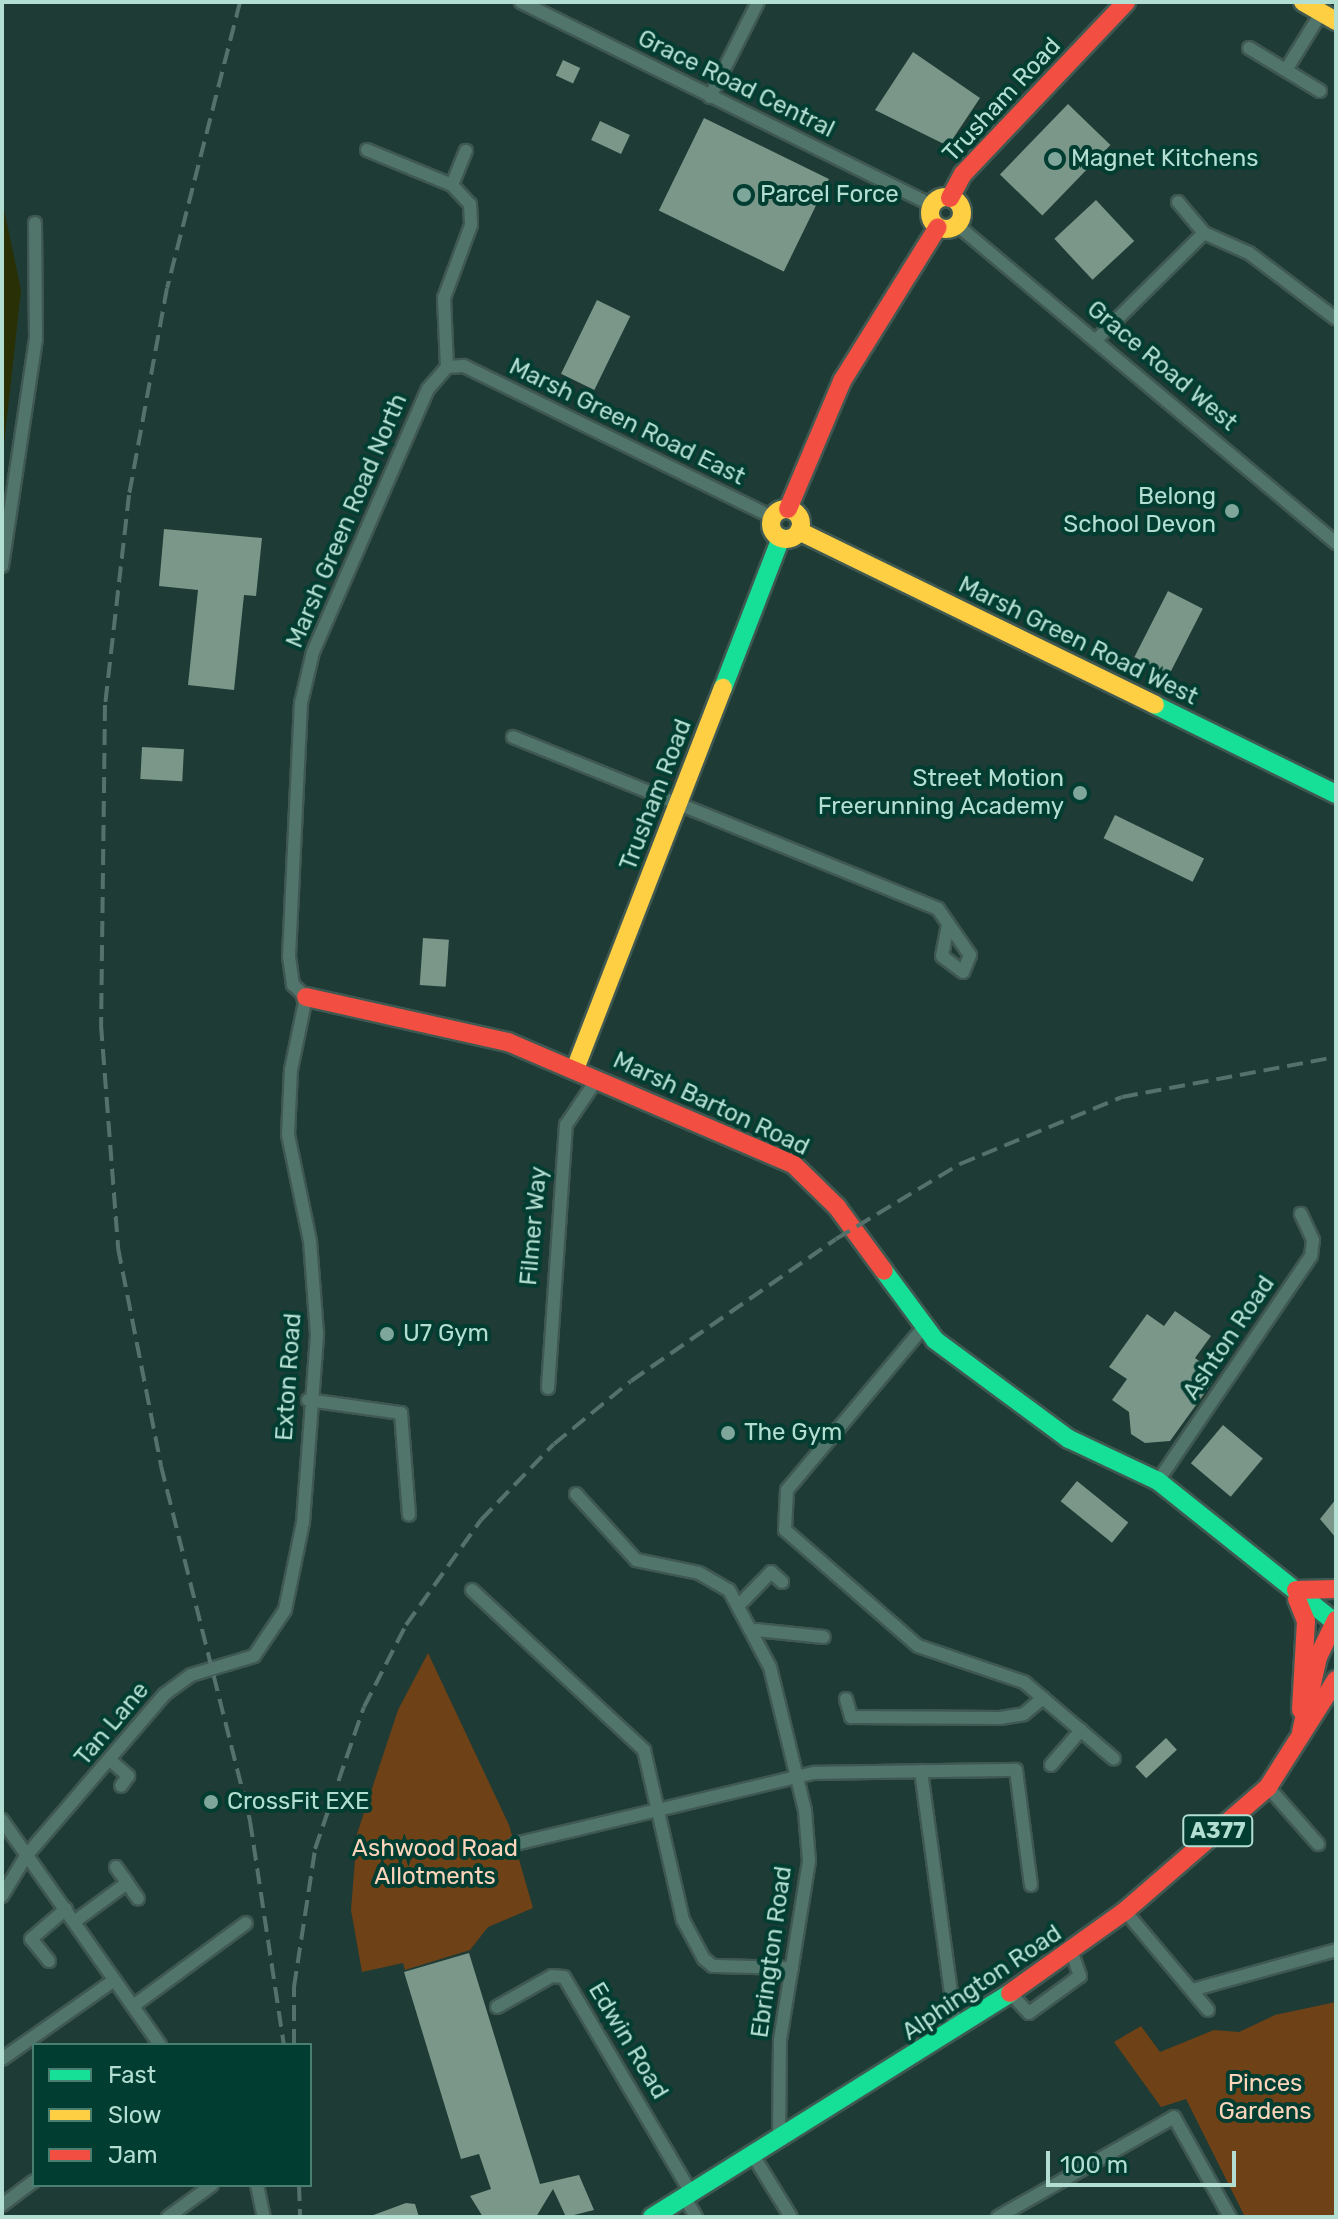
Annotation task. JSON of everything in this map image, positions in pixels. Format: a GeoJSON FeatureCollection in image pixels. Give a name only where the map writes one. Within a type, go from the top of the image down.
{"type":"FeatureCollection","features":[{"type":"Feature","properties":{"kind":"main road","name":"Trusham Road"},"geometry":{"type":"LineString","coordinates":[[950,198],[963,174],[1126,2]]}},
{"type":"Feature","properties":{"kind":"main road"},"geometry":{"type":"LineString","coordinates":[[1303,2],[1328,17]]}},
{"type":"Feature","properties":{"kind":"main road"},"geometry":{"type":"LineString","coordinates":[[780,513],[800,518],[799,531],[781,538],[780,513],[855,356],[960,208],[950,198],[932,205],[947,226]]}},
{"type":"Feature","properties":{"kind":"main road","name":"Marsh Green Road West"},"geometry":{"type":"LineString","coordinates":[[799,531],[1336,794]]}},
{"type":"Feature","properties":{"kind":"main road","name":"Trusham Road"},"geometry":{"type":"LineString","coordinates":[[575,1069],[781,538]]}},
{"type":"Feature","properties":{"kind":"main road","name":"Marsh Barton Road"},"geometry":{"type":"LineString","coordinates":[[306,997],[423,1018],[575,1069],[807,1174],[922,1329],[1069,1439],[1158,1481],[1333,1620]]}},
{"type":"Feature","properties":{"kind":"main road","name":"Marsh Barton Road"},"geometry":{"type":"LineString","coordinates":[[1283,1583],[1303,1594],[1336,1589]]}},
{"type":"Feature","properties":{"kind":"main road","name":"Marsh Barton Road"},"geometry":{"type":"LineString","coordinates":[[1283,1583],[1306,1611],[1302,1717]]}},
{"type":"Feature","properties":{"kind":"main road"},"geometry":{"type":"LineString","coordinates":[[1301,1742],[1302,1717],[1333,1620]]}},
{"type":"Feature","properties":{"kind":"main road","name":"Alphington Road"},"geometry":{"type":"LineString","coordinates":[[652,2217],[956,2031],[1072,1953],[1268,1787],[1301,1742],[1336,1680]]}},
{"type":"Feature","properties":{"kind":"street","name":"Grace Road Central"},"geometry":{"type":"LineString","coordinates":[[521,2],[932,205]]}},
{"type":"Feature","properties":{"kind":"street"},"geometry":{"type":"LineString","coordinates":[[710,97],[758,2]]}},
{"type":"Feature","properties":{"kind":"street"},"geometry":{"type":"LineString","coordinates":[[1286,70],[1328,17]]}},
{"type":"Feature","properties":{"kind":"street"},"geometry":{"type":"LineString","coordinates":[[1249,48],[1320,91]]}},
{"type":"Feature","properties":{"kind":"street"},"geometry":{"type":"LineString","coordinates":[[367,150],[452,185],[472,216],[444,298],[447,367]]}},
{"type":"Feature","properties":{"kind":"street"},"geometry":{"type":"LineString","coordinates":[[452,185],[466,151]]}},
{"type":"Feature","properties":{"kind":"street"},"geometry":{"type":"LineString","coordinates":[[1178,202],[1204,233],[1249,253],[1335,318]]}},
{"type":"Feature","properties":{"kind":"street"},"geometry":{"type":"LineString","coordinates":[[2,566],[36,338],[35,223]]}},
{"type":"Feature","properties":{"kind":"street","name":"Grace Road West"},"geometry":{"type":"LineString","coordinates":[[947,226],[1096,340],[1336,543]]}},
{"type":"Feature","properties":{"kind":"street"},"geometry":{"type":"LineString","coordinates":[[1096,340],[1204,233]]}},
{"type":"Feature","properties":{"kind":"street","name":"Marsh Green Road East"},"geometry":{"type":"LineString","coordinates":[[447,367],[464,366],[780,513]]}},
{"type":"Feature","properties":{"kind":"street","name":"Marsh Green Road North"},"geometry":{"type":"LineString","coordinates":[[306,997],[293,985],[289,956],[308,671],[403,441],[428,389],[447,367]]}},
{"type":"Feature","properties":{"kind":"street"},"geometry":{"type":"LineString","coordinates":[[513,737],[938,909],[948,924]]}},
{"type":"Feature","properties":{"kind":"street","name":"Exton Road"},"geometry":{"type":"LineString","coordinates":[[254,1656],[276,1631],[296,1567],[315,1295],[288,1135],[291,1070],[306,997]]}},
{"type":"Feature","properties":{"kind":"street","name":"Filmer Way"},"geometry":{"type":"LineString","coordinates":[[548,1388],[566,1125],[597,1079]]}},
{"type":"Feature","properties":{"kind":"street","name":"Ashton Road"},"geometry":{"type":"LineString","coordinates":[[1158,1481],[1311,1256],[1313,1240],[1301,1214]]}},
{"type":"Feature","properties":{"kind":"street"},"geometry":{"type":"LineString","coordinates":[[922,1329],[792,1484],[782,1522],[793,1543],[918,1646],[1003,1671],[1043,1698],[1114,1759]]}},
{"type":"Feature","properties":{"kind":"street"},"geometry":{"type":"LineString","coordinates":[[308,1400],[401,1413],[409,1515]]}},
{"type":"Feature","properties":{"kind":"street","name":"Ebrington Road"},"geometry":{"type":"LineString","coordinates":[[576,1494],[636,1560],[699,1573],[741,1603],[756,1630],[798,1775],[808,1876],[780,2041],[779,2141]]}},
{"type":"Feature","properties":{"kind":"street"},"geometry":{"type":"LineString","coordinates":[[741,1603],[771,1572],[782,1582]]}},
{"type":"Feature","properties":{"kind":"street"},"geometry":{"type":"LineString","coordinates":[[472,1590],[641,1747],[683,1920],[704,1959],[713,1966],[792,1968]]}},
{"type":"Feature","properties":{"kind":"street"},"geometry":{"type":"LineString","coordinates":[[756,1630],[824,1637]]}},
{"type":"Feature","properties":{"kind":"street","name":"Tan Lane"},"geometry":{"type":"LineString","coordinates":[[2,1896],[26,1856],[178,1682],[254,1656]]}},
{"type":"Feature","properties":{"kind":"street"},"geometry":{"type":"LineString","coordinates":[[846,1699],[851,1717],[1000,1718],[1024,1714],[1043,1698]]}},
{"type":"Feature","properties":{"kind":"street"},"geometry":{"type":"LineString","coordinates":[[1051,1765],[1081,1730]]}},
{"type":"Feature","properties":{"kind":"street"},"geometry":{"type":"LineString","coordinates":[[111,1761],[128,1776],[121,1786]]}},
{"type":"Feature","properties":{"kind":"street"},"geometry":{"type":"LineString","coordinates":[[515,1844],[798,1775],[1016,1770],[1031,1885]]}},
{"type":"Feature","properties":{"kind":"street"},"geometry":{"type":"LineString","coordinates":[[921,1771],[956,2031]]}},
{"type":"Feature","properties":{"kind":"street"},"geometry":{"type":"LineString","coordinates":[[1268,1787],[1318,1844]]}},
{"type":"Feature","properties":{"kind":"street"},"geometry":{"type":"LineString","coordinates":[[2,1820],[159,2043]]}},
{"type":"Feature","properties":{"kind":"street"},"geometry":{"type":"LineString","coordinates":[[116,1867],[138,1899]]}},
{"type":"Feature","properties":{"kind":"street"},"geometry":{"type":"LineString","coordinates":[[74,1922],[127,1883]]}},
{"type":"Feature","properties":{"kind":"street"},"geometry":{"type":"LineString","coordinates":[[49,1961],[31,1939],[66,1909]]}},
{"type":"Feature","properties":{"kind":"street"},"geometry":{"type":"LineString","coordinates":[[1125,1911],[1208,2010]]}},
{"type":"Feature","properties":{"kind":"street"},"geometry":{"type":"LineString","coordinates":[[133,2006],[246,1923]]}},
{"type":"Feature","properties":{"kind":"street"},"geometry":{"type":"LineString","coordinates":[[1192,1990],[1336,1950]]}},
{"type":"Feature","properties":{"kind":"street","name":"Edwin Road"},"geometry":{"type":"LineString","coordinates":[[497,2007],[552,1976],[564,1977],[689,2196]]}},
{"type":"Feature","properties":{"kind":"street"},"geometry":{"type":"LineString","coordinates":[[2,2059],[113,1981]]}},
{"type":"Feature","properties":{"kind":"street"},"geometry":{"type":"LineString","coordinates":[[998,2217],[1174,2117],[1230,2217]]}},
{"type":"Feature","properties":{"kind":"street"},"geometry":{"type":"LineString","coordinates":[[754,2157],[791,2217]]}},
{"type":"Feature","properties":{"kind":"street"},"geometry":{"type":"LineString","coordinates":[[2,2205],[32,2182]]}},
{"type":"Feature","properties":{"kind":"street"},"geometry":{"type":"LineString","coordinates":[[168,2217],[209,2187]]}},
{"type":"Feature","properties":{"kind":"street"},"geometry":{"type":"LineString","coordinates":[[257,2187],[264,2217]]}},
{"type":"Feature","properties":{"kind":"street"},"geometry":{"type":"LineString","coordinates":[[689,2196],[696,2217]]}},
{"type":"Feature","properties":{"kind":"green space","name":"Ashwood Road Allotments"},"geometry":{"type":"Polygon","coordinates":[[[428,1653],[509,1825],[533,1908],[488,1927],[470,1950],[405,1970],[403,1963],[362,1972],[351,1910],[357,1834],[398,1710],[428,1653]]]}},
{"type":"Feature","properties":{"kind":"green space","name":"Pinces Gardens"},"geometry":{"type":"Polygon","coordinates":[[[1336,2002],[1336,2217],[1245,2217],[1186,2099],[1161,2107],[1114,2042],[1141,2026],[1160,2052],[1214,2030],[1239,2032],[1275,2015],[1336,2002]]]}},
{"type":"Feature","properties":{"kind":"shaded area"},"geometry":{"type":"Polygon","coordinates":[[[2,200],[21,290],[2,463],[2,200]]]}},
{"type":"Feature","properties":{"kind":"building"},"geometry":{"type":"Polygon","coordinates":[[[913,52],[980,98],[948,146],[875,110],[913,52]]]}},
{"type":"Feature","properties":{"kind":"building"},"geometry":{"type":"Polygon","coordinates":[[[563,60],[580,68],[573,83],[556,75],[563,60]]]}},
{"type":"Feature","properties":{"kind":"building","name":"Magnet Kitchens"},"geometry":{"type":"Polygon","coordinates":[[[1068,104],[1110,145],[1042,215],[1000,174],[1068,104]]]}},
{"type":"Feature","properties":{"kind":"building","name":"Parcel Force"},"geometry":{"type":"Polygon","coordinates":[[[704,118],[829,179],[784,272],[659,211],[704,118]]]}},
{"type":"Feature","properties":{"kind":"building"},"geometry":{"type":"Polygon","coordinates":[[[600,121],[630,135],[621,154],[591,140],[600,121]]]}},
{"type":"Feature","properties":{"kind":"building"},"geometry":{"type":"Polygon","coordinates":[[[1096,200],[1134,241],[1093,280],[1054,239],[1096,200]]]}},
{"type":"Feature","properties":{"kind":"building"},"geometry":{"type":"Polygon","coordinates":[[[597,300],[630,316],[594,390],[561,374],[597,300]]]}},
{"type":"Feature","properties":{"kind":"building"},"geometry":{"type":"Polygon","coordinates":[[[164,529],[262,538],[256,596],[244,595],[234,690],[188,685],[198,590],[159,586],[164,529]]]}},
{"type":"Feature","properties":{"kind":"building"},"geometry":{"type":"Polygon","coordinates":[[[1168,591],[1203,609],[1169,675],[1134,657],[1168,591]]]}},
{"type":"Feature","properties":{"kind":"building"},"geometry":{"type":"Polygon","coordinates":[[[142,747],[184,749],[182,781],[140,779],[142,747]]]}},
{"type":"Feature","properties":{"kind":"building"},"geometry":{"type":"Polygon","coordinates":[[[1115,815],[1204,858],[1193,882],[1104,838],[1115,815]]]}},
{"type":"Feature","properties":{"kind":"building"},"geometry":{"type":"Polygon","coordinates":[[[423,938],[449,940],[446,987],[420,985],[423,938]]]}},
{"type":"Feature","properties":{"kind":"building"},"geometry":{"type":"Polygon","coordinates":[[[1175,1311],[1211,1336],[1195,1358],[1210,1369],[1204,1377],[1212,1383],[1170,1441],[1145,1443],[1131,1434],[1129,1412],[1112,1400],[1127,1379],[1109,1367],[1147,1314],[1164,1326],[1175,1311]]]}},
{"type":"Feature","properties":{"kind":"building"},"geometry":{"type":"Polygon","coordinates":[[[1223,1425],[1263,1458],[1231,1497],[1191,1463],[1223,1425]]]}},
{"type":"Feature","properties":{"kind":"building"},"geometry":{"type":"Polygon","coordinates":[[[1077,1481],[1128,1523],[1112,1543],[1061,1501],[1077,1481]]]}},
{"type":"Feature","properties":{"kind":"building"},"geometry":{"type":"Polygon","coordinates":[[[1336,1499],[1336,1538],[1320,1519],[1336,1499]]]}},
{"type":"Feature","properties":{"kind":"building"},"geometry":{"type":"Polygon","coordinates":[[[1166,1738],[1177,1750],[1146,1778],[1135,1767],[1166,1738]]]}},
{"type":"Feature","properties":{"kind":"building"},"geometry":{"type":"Polygon","coordinates":[[[469,1953],[540,2184],[579,2175],[594,2210],[566,2217],[553,2189],[536,2217],[483,2217],[470,2196],[491,2189],[479,2154],[461,2159],[404,1972],[469,1953]]]}},
{"type":"Feature","properties":{"kind":"building"},"geometry":{"type":"Polygon","coordinates":[[[406,2203],[415,2204],[419,2217],[368,2217],[406,2203]]]}},
{"type":"Feature","properties":{"kind":"ferry route"},"geometry":{"type":"LineString","coordinates":[[2,294],[2,318]]}},
{"type":"Feature","properties":{"kind":"railway"},"geometry":{"type":"LineString","coordinates":[[240,2],[167,288],[129,495],[105,705],[101,1025],[118,1248],[161,1466],[250,1821],[284,2043]]}},
{"type":"Feature","properties":{"kind":"railway"},"geometry":{"type":"LineString","coordinates":[[294,2043],[294,1987],[315,1849],[364,1707],[406,1625],[481,1520],[554,1444],[631,1381],[836,1239],[960,1164],[1122,1097],[1336,1057]]}},
{"type":"Feature","properties":{"kind":"railway"},"geometry":{"type":"LineString","coordinates":[[299,2187],[300,2217]]}},
{"type":"Feature","properties":{"kind":"traffic: fast"},"geometry":{"type":"LineString","coordinates":[[723,688],[781,538]]}},
{"type":"Feature","properties":{"kind":"traffic: fast"},"geometry":{"type":"LineString","coordinates":[[1155,705],[1336,794]]}},
{"type":"Feature","properties":{"kind":"traffic: fast"},"geometry":{"type":"LineString","coordinates":[[884,1271],[935,1340],[1069,1439],[1158,1481],[1336,1623]]}},
{"type":"Feature","properties":{"kind":"traffic: fast"},"geometry":{"type":"LineString","coordinates":[[652,2217],[1010,1993]]}},
{"type":"Feature","properties":{"kind":"traffic: slow"},"geometry":{"type":"LineString","coordinates":[[1303,2],[1336,21]]}},
{"type":"Feature","properties":{"kind":"traffic: slow"},"geometry":{"type":"LineString","coordinates":[[946,197],[957,202],[962,213],[957,224],[946,229],[935,224],[930,213],[935,202],[946,197]]}},
{"type":"Feature","properties":{"kind":"traffic: slow"},"geometry":{"type":"LineString","coordinates":[[786,509],[797,513],[801,524],[797,535],[786,539],[775,535],[771,524],[775,513],[786,509]]}},
{"type":"Feature","properties":{"kind":"traffic: slow"},"geometry":{"type":"LineString","coordinates":[[799,531],[1155,705]]}},
{"type":"Feature","properties":{"kind":"traffic: slow"},"geometry":{"type":"LineString","coordinates":[[575,1069],[723,688]]}},
{"type":"Feature","properties":{"kind":"traffic: jam"},"geometry":{"type":"LineString","coordinates":[[950,198],[963,174],[1126,2]]}},
{"type":"Feature","properties":{"kind":"traffic: jam"},"geometry":{"type":"LineString","coordinates":[[788,509],[842,381],[938,227]]}},
{"type":"Feature","properties":{"kind":"traffic: jam"},"geometry":{"type":"LineString","coordinates":[[306,997],[508,1042],[793,1164],[837,1207],[884,1271]]}},
{"type":"Feature","properties":{"kind":"traffic: jam"},"geometry":{"type":"LineString","coordinates":[[1296,1590],[1336,1589]]}},
{"type":"Feature","properties":{"kind":"traffic: jam"},"geometry":{"type":"LineString","coordinates":[[1297,1599],[1306,1621],[1301,1710]]}},
{"type":"Feature","properties":{"kind":"traffic: jam"},"geometry":{"type":"LineString","coordinates":[[1301,1732],[1318,1657],[1336,1620]]}},
{"type":"Feature","properties":{"kind":"traffic: jam"},"geometry":{"type":"LineString","coordinates":[[1010,1993],[1125,1911],[1268,1787],[1336,1680]]}},
{"type":"Feature","properties":{"kind":"place","name":"Magnet Kitchens"},"geometry":{"type":"Point","coordinates":[1055,159]}},
{"type":"Feature","properties":{"kind":"place","name":"Parcel Force"},"geometry":{"type":"Point","coordinates":[744,195]}},
{"type":"Feature","properties":{"kind":"place","name":"Belong School Devon"},"geometry":{"type":"Point","coordinates":[1232,511]}},
{"type":"Feature","properties":{"kind":"place","name":"Street Motion Freerunning Academy"},"geometry":{"type":"Point","coordinates":[1080,793]}},
{"type":"Feature","properties":{"kind":"place","name":"U7 Gym"},"geometry":{"type":"Point","coordinates":[387,1334]}},
{"type":"Feature","properties":{"kind":"place","name":"The Gym"},"geometry":{"type":"Point","coordinates":[728,1433]}},
{"type":"Feature","properties":{"kind":"place","name":"CrossFit EXE"},"geometry":{"type":"Point","coordinates":[211,1802]}}]}
